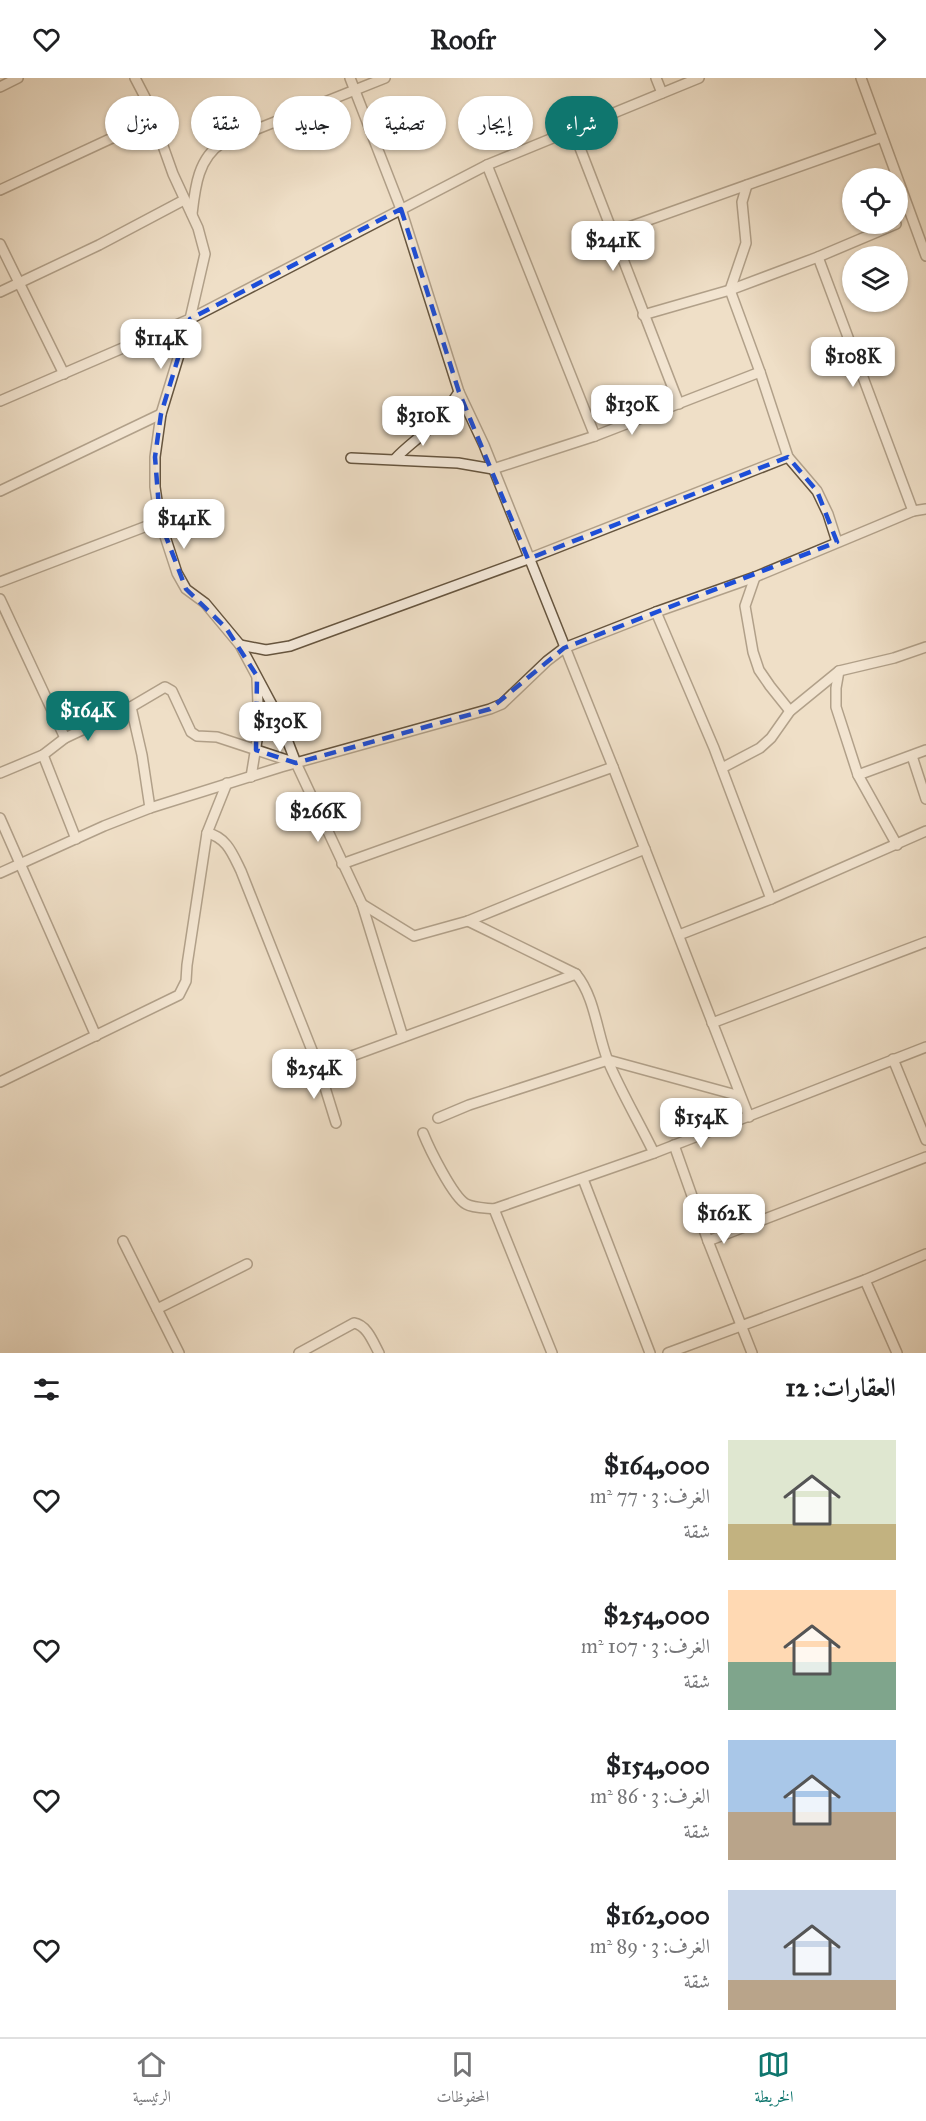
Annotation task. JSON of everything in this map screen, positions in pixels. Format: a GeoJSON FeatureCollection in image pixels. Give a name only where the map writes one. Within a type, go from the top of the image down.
{"type":"FeatureCollection","features":[{"type":"Feature","properties":{"kind":"street"},"geometry":{"type":"LineString","coordinates":[[0,87],[18,78]]}},
{"type":"Feature","properties":{"kind":"street"},"geometry":{"type":"LineString","coordinates":[[350,78],[400,209],[459,392],[493,469],[613,767],[749,1117]]}},
{"type":"Feature","properties":{"kind":"street"},"geometry":{"type":"LineString","coordinates":[[192,214],[195,187],[204,160],[213,149],[222,143],[386,78]]}},
{"type":"Feature","properties":{"kind":"street"},"geometry":{"type":"LineString","coordinates":[[656,78],[662,93]]}},
{"type":"Feature","properties":{"kind":"street"},"geometry":{"type":"LineString","coordinates":[[618,111],[699,78]]}},
{"type":"Feature","properties":{"kind":"street"},"geometry":{"type":"LineString","coordinates":[[861,78],[926,256]]}},
{"type":"Feature","properties":{"kind":"street"},"geometry":{"type":"LineString","coordinates":[[139,79],[145,96]]}},
{"type":"Feature","properties":{"kind":"street"},"geometry":{"type":"LineString","coordinates":[[612,233],[882,137]]}},
{"type":"Feature","properties":{"kind":"street"},"geometry":{"type":"LineString","coordinates":[[0,190],[105,141]]}},
{"type":"Feature","properties":{"kind":"street"},"geometry":{"type":"LineString","coordinates":[[0,401],[190,319],[487,165],[545,141]]}},
{"type":"Feature","properties":{"kind":"street"},"geometry":{"type":"LineString","coordinates":[[165,150],[184,201],[192,214],[205,254],[190,319],[161,414],[155,457],[155,487],[160,521],[177,573],[186,589],[205,603],[240,645],[278,716],[296,762],[362,904],[404,1037]]}},
{"type":"Feature","properties":{"kind":"street"},"geometry":{"type":"LineString","coordinates":[[581,150],[679,404]]}},
{"type":"Feature","properties":{"kind":"street"},"geometry":{"type":"LineString","coordinates":[[487,165],[595,436]]}},
{"type":"Feature","properties":{"kind":"street"},"geometry":{"type":"LineString","coordinates":[[747,184],[742,202],[746,243],[730,290],[788,457],[817,491],[828,514],[837,542]]}},
{"type":"Feature","properties":{"kind":"street"},"geometry":{"type":"LineString","coordinates":[[0,292],[184,201]]}},
{"type":"Feature","properties":{"kind":"street"},"geometry":{"type":"LineString","coordinates":[[908,218],[912,217]]}},
{"type":"Feature","properties":{"kind":"street"},"geometry":{"type":"LineString","coordinates":[[643,315],[730,290],[818,257],[871,234]]}},
{"type":"Feature","properties":{"kind":"street"},"geometry":{"type":"LineString","coordinates":[[0,244],[64,374]]}},
{"type":"Feature","properties":{"kind":"street"},"geometry":{"type":"LineString","coordinates":[[818,257],[913,511]]}},
{"type":"Feature","properties":{"kind":"street"},"geometry":{"type":"LineString","coordinates":[[351,458],[458,463],[493,469],[595,436],[760,372]]}},
{"type":"Feature","properties":{"kind":"street"},"geometry":{"type":"LineString","coordinates":[[395,459],[406,447],[425,433],[459,392]]}},
{"type":"Feature","properties":{"kind":"street"},"geometry":{"type":"LineString","coordinates":[[0,491],[161,414]]}},
{"type":"Feature","properties":{"kind":"street"},"geometry":{"type":"LineString","coordinates":[[240,645],[266,650],[278,649],[528,559],[788,457]]}},
{"type":"Feature","properties":{"kind":"street"},"geometry":{"type":"LineString","coordinates":[[0,873],[150,808],[296,762],[490,709],[502,704],[564,648],[754,577],[913,511],[926,509]]}},
{"type":"Feature","properties":{"kind":"street"},"geometry":{"type":"LineString","coordinates":[[0,582],[160,521]]}},
{"type":"Feature","properties":{"kind":"street"},"geometry":{"type":"LineString","coordinates":[[754,577],[745,606],[753,652],[764,678],[790,711]]}},
{"type":"Feature","properties":{"kind":"street"},"geometry":{"type":"LineString","coordinates":[[0,599],[65,738]]}},
{"type":"Feature","properties":{"kind":"street"},"geometry":{"type":"LineString","coordinates":[[656,612],[722,768],[771,899]]}},
{"type":"Feature","properties":{"kind":"street"},"geometry":{"type":"LineString","coordinates":[[722,768],[760,748],[771,738],[790,711],[839,671],[894,658],[926,647]]}},
{"type":"Feature","properties":{"kind":"street"},"geometry":{"type":"LineString","coordinates":[[839,671],[836,707],[858,775],[897,845]]}},
{"type":"Feature","properties":{"kind":"street"},"geometry":{"type":"LineString","coordinates":[[251,777],[259,728],[257,676]]}},
{"type":"Feature","properties":{"kind":"street"},"geometry":{"type":"LineString","coordinates":[[0,773],[43,755],[65,738],[131,707],[165,687],[172,691],[191,732],[196,736],[218,737],[296,762]]}},
{"type":"Feature","properties":{"kind":"street"},"geometry":{"type":"LineString","coordinates":[[131,707],[142,755],[150,808]]}},
{"type":"Feature","properties":{"kind":"street"},"geometry":{"type":"LineString","coordinates":[[858,775],[926,750]]}},
{"type":"Feature","properties":{"kind":"street"},"geometry":{"type":"LineString","coordinates":[[43,755],[76,839]]}},
{"type":"Feature","properties":{"kind":"street"},"geometry":{"type":"LineString","coordinates":[[912,756],[926,799]]}},
{"type":"Feature","properties":{"kind":"street"},"geometry":{"type":"LineString","coordinates":[[342,864],[613,767]]}},
{"type":"Feature","properties":{"kind":"street"},"geometry":{"type":"LineString","coordinates":[[0,1082],[179,995],[186,981],[207,833],[227,783]]}},
{"type":"Feature","properties":{"kind":"street"},"geometry":{"type":"LineString","coordinates":[[0,818],[96,1036]]}},
{"type":"Feature","properties":{"kind":"street"},"geometry":{"type":"LineString","coordinates":[[679,934],[771,899],[926,831]]}},
{"type":"Feature","properties":{"kind":"street"},"geometry":{"type":"LineString","coordinates":[[207,833],[214,834],[231,850],[319,1068],[336,1123]]}},
{"type":"Feature","properties":{"kind":"street"},"geometry":{"type":"LineString","coordinates":[[362,904],[414,936],[468,921],[645,849]]}},
{"type":"Feature","properties":{"kind":"street"},"geometry":{"type":"LineString","coordinates":[[468,921],[576,974],[581,980],[608,1060],[654,1153]]}},
{"type":"Feature","properties":{"kind":"street"},"geometry":{"type":"LineString","coordinates":[[712,1023],[926,942]]}},
{"type":"Feature","properties":{"kind":"street"},"geometry":{"type":"LineString","coordinates":[[319,1068],[576,974]]}},
{"type":"Feature","properties":{"kind":"street"},"geometry":{"type":"LineString","coordinates":[[423,1133],[440,1167],[463,1201],[470,1206],[494,1209],[654,1153],[926,1047]]}},
{"type":"Feature","properties":{"kind":"street"},"geometry":{"type":"LineString","coordinates":[[893,1059],[926,1140]]}},
{"type":"Feature","properties":{"kind":"street"},"geometry":{"type":"LineString","coordinates":[[438,1118],[608,1060],[740,1096]]}},
{"type":"Feature","properties":{"kind":"street"},"geometry":{"type":"LineString","coordinates":[[674,1145],[708,1241],[752,1353]]}},
{"type":"Feature","properties":{"kind":"street"},"geometry":{"type":"LineString","coordinates":[[708,1241],[926,1157]]}},
{"type":"Feature","properties":{"kind":"street"},"geometry":{"type":"LineString","coordinates":[[583,1179],[650,1353]]}},
{"type":"Feature","properties":{"kind":"street"},"geometry":{"type":"LineString","coordinates":[[494,1209],[552,1353]]}},
{"type":"Feature","properties":{"kind":"street"},"geometry":{"type":"LineString","coordinates":[[123,1241],[179,1353]]}},
{"type":"Feature","properties":{"kind":"street"},"geometry":{"type":"LineString","coordinates":[[668,1353],[865,1280],[926,1254]]}},
{"type":"Feature","properties":{"kind":"street"},"geometry":{"type":"LineString","coordinates":[[157,1309],[247,1264]]}},
{"type":"Feature","properties":{"kind":"street"},"geometry":{"type":"LineString","coordinates":[[865,1280],[897,1353]]}},
{"type":"Feature","properties":{"kind":"street"},"geometry":{"type":"LineString","coordinates":[[299,1353],[354,1323],[364,1327],[379,1353]]}},
{"type":"Feature","properties":{"kind":"highlighted area"},"geometry":{"type":"Polygon","coordinates":[[[401,209],[459,392],[528,559],[788,457],[817,491],[837,542],[564,648],[490,709],[296,763],[256,750],[257,676],[226,628],[186,589],[160,521],[155,457],[161,414],[190,319],[401,209]]]}}]}
